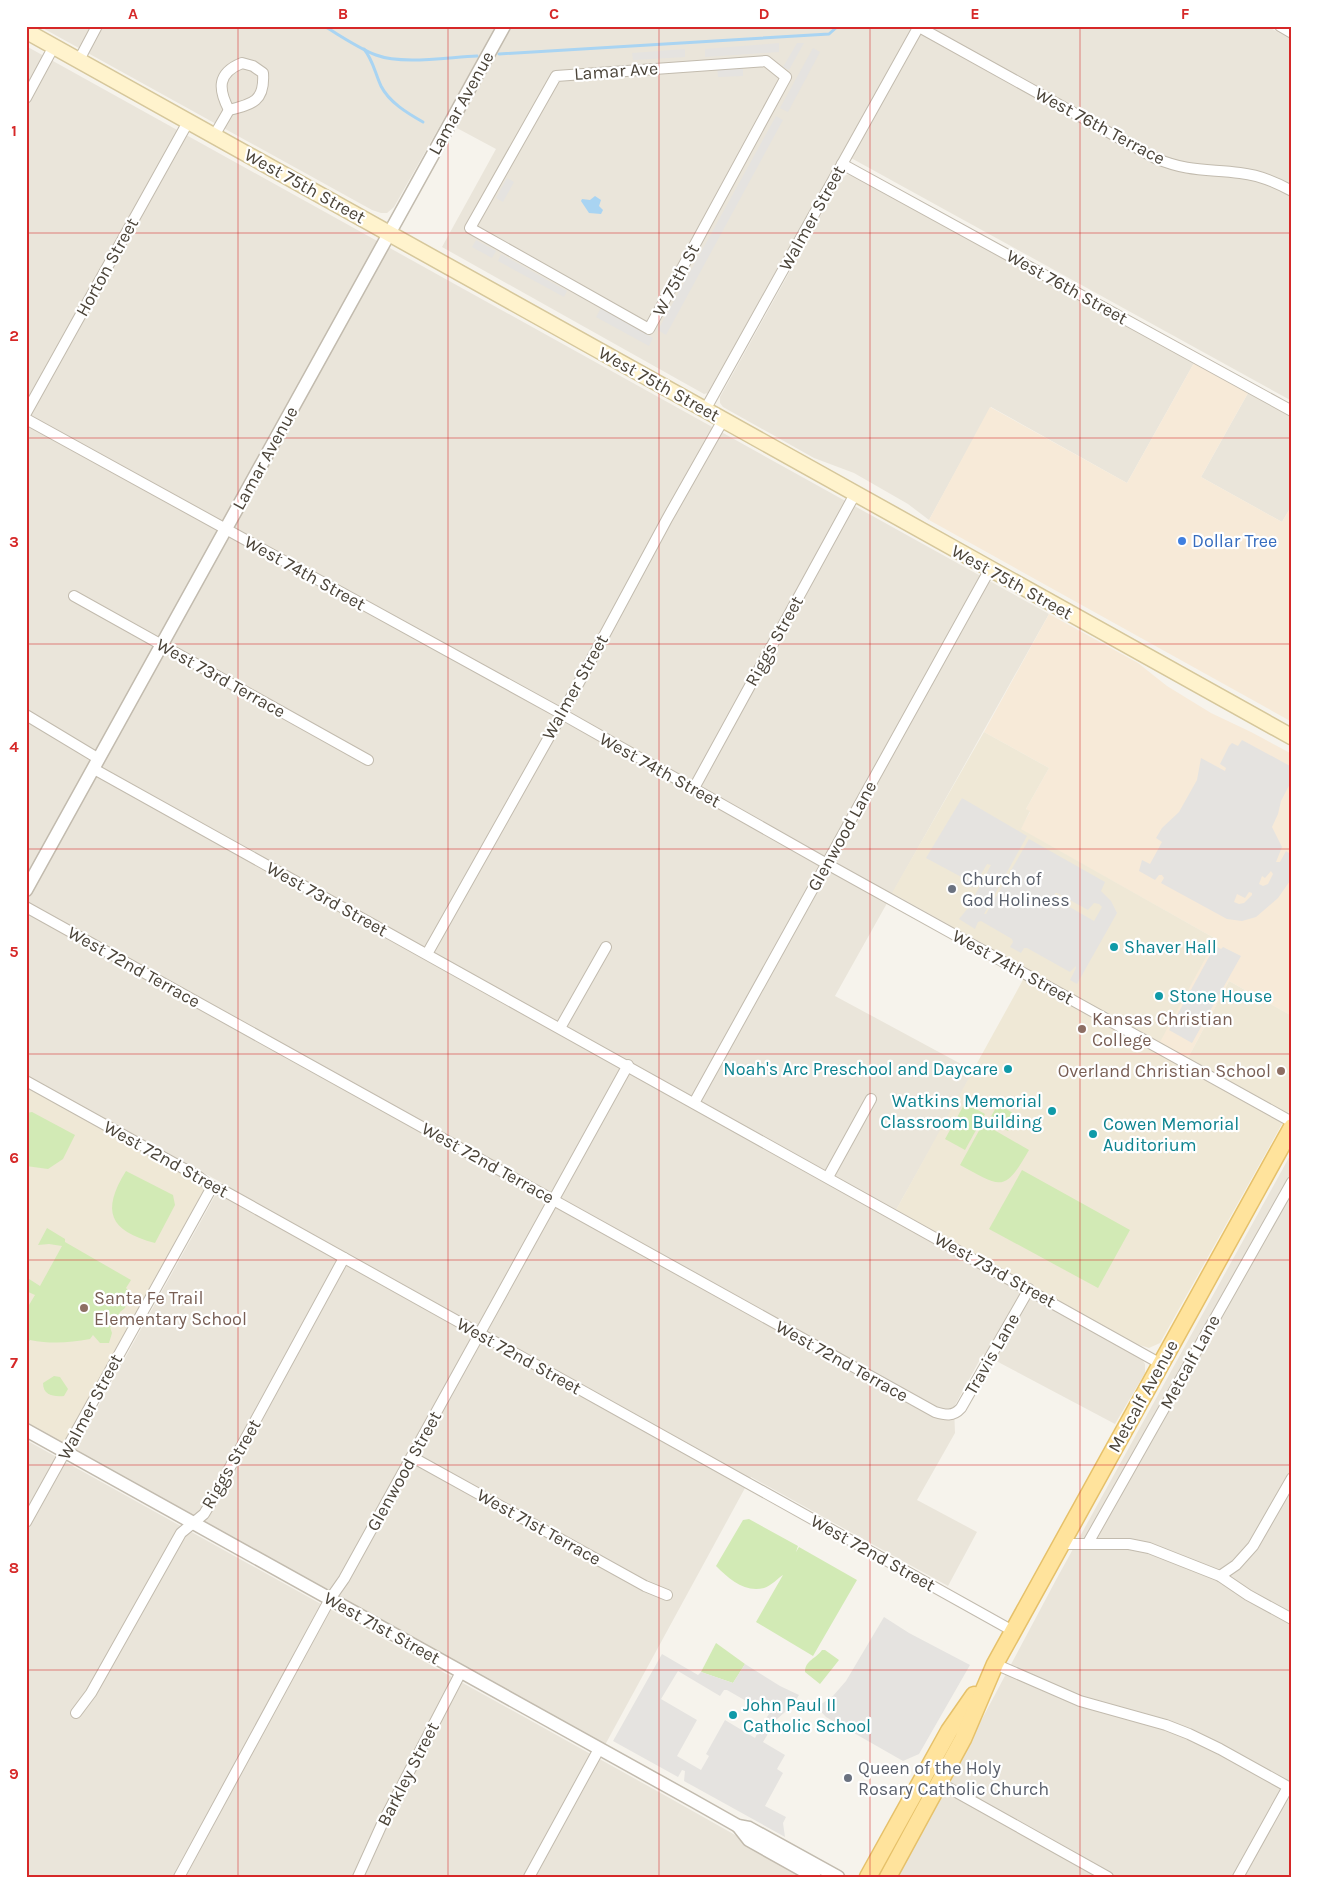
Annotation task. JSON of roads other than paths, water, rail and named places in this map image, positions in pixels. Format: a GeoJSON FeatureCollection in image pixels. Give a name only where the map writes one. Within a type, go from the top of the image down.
{"type":"FeatureCollection","features":[{"type":"Feature","properties":{"kind":"main road","name":"West 75th Street"},"geometry":{"type":"LineString","coordinates":[[26,31],[1292,737]]}},
{"type":"Feature","properties":{"kind":"main road","name":"Metcalf Avenue"},"geometry":{"type":"LineString","coordinates":[[888,1877],[963,1739],[995,1664],[1292,1127]]}},
{"type":"Feature","properties":{"kind":"main road","name":"Metcalf Avenue"},"geometry":{"type":"LineString","coordinates":[[868,1877],[949,1731],[995,1664]]}},
{"type":"Feature","properties":{"kind":"street"},"geometry":{"type":"LineString","coordinates":[[79,60],[97,26]]}},
{"type":"Feature","properties":{"kind":"street","name":"Lamar Avenue"},"geometry":{"type":"LineString","coordinates":[[26,890],[504,26]]}},
{"type":"Feature","properties":{"kind":"street"},"geometry":{"type":"LineString","coordinates":[[1280,26],[1292,33]]}},
{"type":"Feature","properties":{"kind":"street","name":"Walmer Street"},"geometry":{"type":"LineString","coordinates":[[705,410],[919,27]]}},
{"type":"Feature","properties":{"kind":"street","name":"West 76th Terrace"},"geometry":{"type":"LineString","coordinates":[[919,27],[1155,158],[1192,170],[1241,173],[1256,176],[1292,191]]}},
{"type":"Feature","properties":{"kind":"street"},"geometry":{"type":"LineString","coordinates":[[26,98],[54,46]]}},
{"type":"Feature","properties":{"kind":"street","name":"Lamar Ave"},"geometry":{"type":"LineString","coordinates":[[470,228],[556,76],[766,61],[786,77]]}},
{"type":"Feature","properties":{"kind":"street"},"geometry":{"type":"LineString","coordinates":[[214,136],[229,110],[246,106],[259,98],[264,87],[262,73],[254,66],[242,63],[232,67],[224,76],[221,84],[223,98],[229,110]]}},
{"type":"Feature","properties":{"kind":"street","name":"W 75th St"},"geometry":{"type":"LineString","coordinates":[[470,228],[649,329],[786,77]]}},
{"type":"Feature","properties":{"kind":"street","name":"Horton Street"},"geometry":{"type":"LineString","coordinates":[[26,413],[188,122]]}},
{"type":"Feature","properties":{"kind":"street","name":"West 76th Street"},"geometry":{"type":"LineString","coordinates":[[842,164],[1292,411]]}},
{"type":"Feature","properties":{"kind":"street","name":"West 74th Street"},"geometry":{"type":"LineString","coordinates":[[26,419],[562,714],[827,864],[1292,1122]]}},
{"type":"Feature","properties":{"kind":"street","name":"Walmer Street"},"geometry":{"type":"LineString","coordinates":[[426,954],[562,714],[662,528],[723,420]]}},
{"type":"Feature","properties":{"kind":"street","name":"Riggs Street"},"geometry":{"type":"LineString","coordinates":[[694,788],[855,494]]}},
{"type":"Feature","properties":{"kind":"street","name":"Glenwood Lane"},"geometry":{"type":"LineString","coordinates":[[694,1103],[990,569]]}},
{"type":"Feature","properties":{"kind":"street","name":"West 73rd Terrace"},"geometry":{"type":"LineString","coordinates":[[74,596],[368,760]]}},
{"type":"Feature","properties":{"kind":"street","name":"West 73rd Street"},"geometry":{"type":"LineString","coordinates":[[26,715],[97,764],[426,954],[1161,1364]]}},
{"type":"Feature","properties":{"kind":"street","name":"West 72nd Terrace"},"geometry":{"type":"LineString","coordinates":[[26,907],[935,1412],[952,1414]]}},
{"type":"Feature","properties":{"kind":"street"},"geometry":{"type":"LineString","coordinates":[[560,1028],[606,947]]}},
{"type":"Feature","properties":{"kind":"street","name":"Glenwood Street"},"geometry":{"type":"LineString","coordinates":[[179,1877],[330,1599],[344,1579],[628,1066]]}},
{"type":"Feature","properties":{"kind":"street","name":"West 72nd Street"},"geometry":{"type":"LineString","coordinates":[[26,1081],[199,1177],[212,1187],[226,1192],[1013,1631]]}},
{"type":"Feature","properties":{"kind":"street"},"geometry":{"type":"LineString","coordinates":[[828,1177],[871,1099]]}},
{"type":"Feature","properties":{"kind":"street","name":"Metcalf Lane"},"geometry":{"type":"LineString","coordinates":[[1088,1543],[1292,1182]]}},
{"type":"Feature","properties":{"kind":"street","name":"Walmer Street"},"geometry":{"type":"LineString","coordinates":[[26,1522],[212,1187]]}},
{"type":"Feature","properties":{"kind":"street","name":"Riggs Street"},"geometry":{"type":"LineString","coordinates":[[76,1713],[91,1693],[181,1533],[204,1514],[210,1504],[344,1258]]}},
{"type":"Feature","properties":{"kind":"street","name":"Travis Lane"},"geometry":{"type":"LineString","coordinates":[[952,1414],[957,1412],[965,1402],[1029,1289]]}},
{"type":"Feature","properties":{"kind":"street","name":"West 71st Street"},"geometry":{"type":"LineString","coordinates":[[26,1430],[738,1826],[749,1828],[838,1877]]}},
{"type":"Feature","properties":{"kind":"street","name":"West 71st Terrace"},"geometry":{"type":"LineString","coordinates":[[412,1456],[645,1586],[666,1595]]}},
{"type":"Feature","properties":{"kind":"street"},"geometry":{"type":"LineString","coordinates":[[1220,1576],[1236,1566],[1253,1546],[1292,1478]]}},
{"type":"Feature","properties":{"kind":"street"},"geometry":{"type":"LineString","coordinates":[[1061,1544],[1129,1544],[1149,1548],[1220,1576],[1248,1595],[1292,1619]]}},
{"type":"Feature","properties":{"kind":"street"},"geometry":{"type":"LineString","coordinates":[[995,1664],[1080,1701],[1166,1725],[1189,1734],[1290,1788],[1238,1877]]}},
{"type":"Feature","properties":{"kind":"street","name":"Barkley Street"},"geometry":{"type":"LineString","coordinates":[[358,1877],[382,1824],[461,1672]]}},
{"type":"Feature","properties":{"kind":"street"},"geometry":{"type":"LineString","coordinates":[[529,1877],[599,1749]]}},
{"type":"Feature","properties":{"kind":"street"},"geometry":{"type":"LineString","coordinates":[[940,1783],[1108,1877]]}},
{"type":"Feature","properties":{"kind":"street","name":"West 71st Street"},"geometry":{"type":"LineString","coordinates":[[738,1826],[749,1840],[815,1877]]}},
{"type":"Feature","properties":{"kind":"water"},"geometry":{"type":"Polygon","coordinates":[[[595,196],[601,200],[599,206],[603,210],[601,214],[589,213],[581,201],[582,199],[590,200],[595,196]]]}},
{"type":"Feature","properties":{"kind":"waterway"},"geometry":{"type":"LineString","coordinates":[[324,26],[363,49],[387,58],[426,60],[477,56]]}},
{"type":"Feature","properties":{"kind":"waterway"},"geometry":{"type":"LineString","coordinates":[[499,54],[829,34],[838,26]]}},
{"type":"Feature","properties":{"kind":"waterway"},"geometry":{"type":"LineString","coordinates":[[364,49],[372,62],[384,92],[405,111],[423,122]]}},
{"type":"Feature","properties":{"kind":"place","name":"Dollar Tree"},"geometry":{"type":"Point","coordinates":[1182,541]}},
{"type":"Feature","properties":{"kind":"place","name":"Church of God Holiness"},"geometry":{"type":"Point","coordinates":[952,889]}},
{"type":"Feature","properties":{"kind":"place","name":"Shaver Hall"},"geometry":{"type":"Point","coordinates":[1114,947]}},
{"type":"Feature","properties":{"kind":"place","name":"Stone House"},"geometry":{"type":"Point","coordinates":[1159,996]}},
{"type":"Feature","properties":{"kind":"place","name":"Kansas Christian College"},"geometry":{"type":"Point","coordinates":[1082,1029]}},
{"type":"Feature","properties":{"kind":"place","name":"Noah's Arc Preschool and Daycare"},"geometry":{"type":"Point","coordinates":[1008,1069]}},
{"type":"Feature","properties":{"kind":"place","name":"Overland Christian School"},"geometry":{"type":"Point","coordinates":[1281,1071]}},
{"type":"Feature","properties":{"kind":"place","name":"Watkins Memorial Classroom Building"},"geometry":{"type":"Point","coordinates":[1052,1111]}},
{"type":"Feature","properties":{"kind":"place","name":"Cowen Memorial Auditorium"},"geometry":{"type":"Point","coordinates":[1093,1134]}},
{"type":"Feature","properties":{"kind":"place","name":"Santa Fe Trail Elementary School"},"geometry":{"type":"Point","coordinates":[84,1308]}},
{"type":"Feature","properties":{"kind":"place","name":"John Paul II Catholic School"},"geometry":{"type":"Point","coordinates":[733,1715]}},
{"type":"Feature","properties":{"kind":"place","name":"Queen of the Holy Rosary Catholic Church"},"geometry":{"type":"Point","coordinates":[848,1778]}}]}
